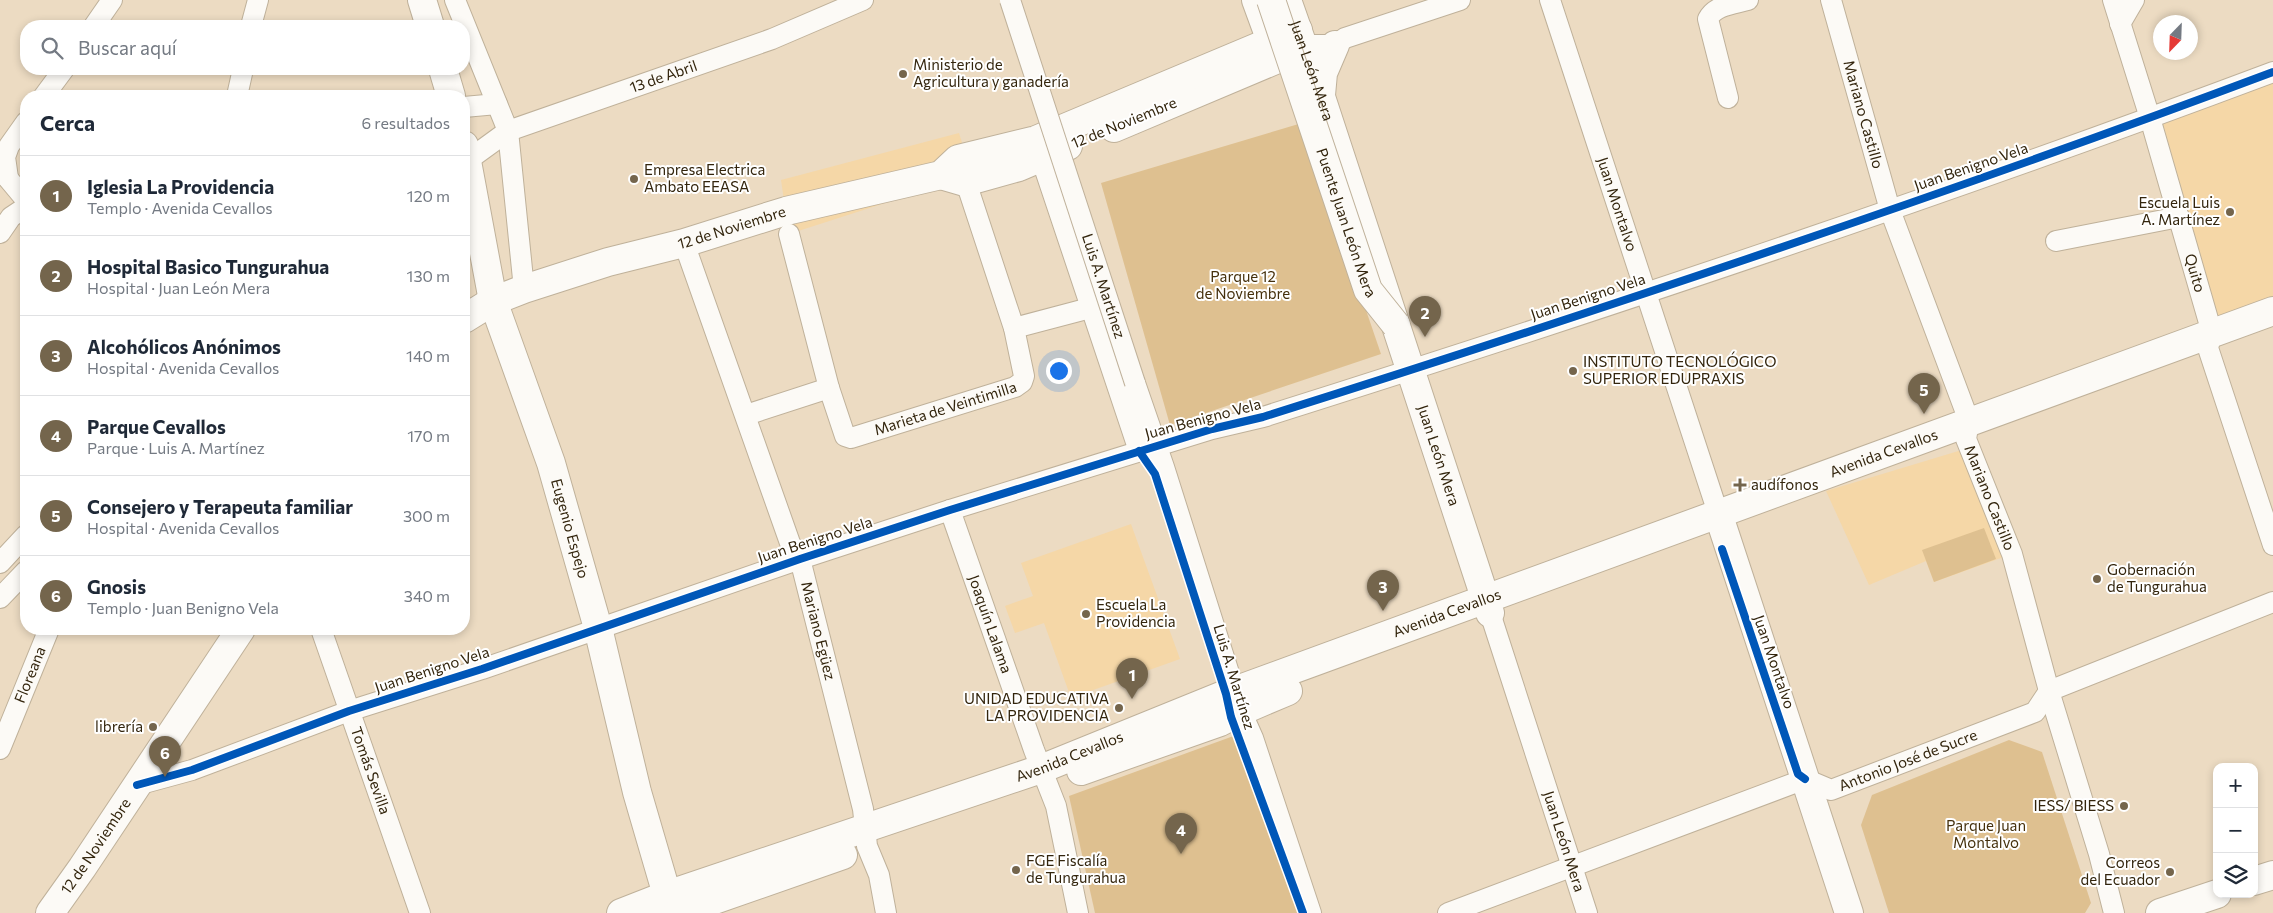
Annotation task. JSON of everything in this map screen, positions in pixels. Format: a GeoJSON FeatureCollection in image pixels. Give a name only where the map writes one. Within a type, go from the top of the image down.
{"type":"FeatureCollection","features":[{"type":"Feature","properties":{"kind":"street"},"geometry":{"type":"LineString","coordinates":[[98,20],[112,0]]}},
{"type":"Feature","properties":{"kind":"street"},"geometry":{"type":"LineString","coordinates":[[253,20],[258,0]]}},
{"type":"Feature","properties":{"kind":"street"},"geometry":{"type":"LineString","coordinates":[[422,0],[428,20]]}},
{"type":"Feature","properties":{"kind":"street"},"geometry":{"type":"LineString","coordinates":[[455,0],[463,20]]}},
{"type":"Feature","properties":{"kind":"street","name":"13 de Abril"},"geometry":{"type":"LineString","coordinates":[[470,153],[508,131],[772,39],[863,0]]}},
{"type":"Feature","properties":{"kind":"street","name":"Luis A. Martínez"},"geometry":{"type":"LineString","coordinates":[[1010,0],[1135,383],[1148,448]]}},
{"type":"Feature","properties":{"kind":"street","name":"Juan León Mera"},"geometry":{"type":"LineString","coordinates":[[1256,0],[1271,41]]}},
{"type":"Feature","properties":{"kind":"street","name":"Puente Juan León Mera"},"geometry":{"type":"LineString","coordinates":[[1271,0],[1368,290],[1396,325]]}},
{"type":"Feature","properties":{"kind":"street","name":"Juan León Mera"},"geometry":{"type":"LineString","coordinates":[[1287,0],[1412,370],[1588,913]]}},
{"type":"Feature","properties":{"kind":"street"},"geometry":{"type":"LineString","coordinates":[[1321,97],[1323,73],[1340,42],[1460,0]]}},
{"type":"Feature","properties":{"kind":"street","name":"Juan Montalvo"},"geometry":{"type":"LineString","coordinates":[[1550,0],[1849,913]]}},
{"type":"Feature","properties":{"kind":"street"},"geometry":{"type":"LineString","coordinates":[[1728,98],[1708,19],[1711,12],[1717,8],[1748,0]]}},
{"type":"Feature","properties":{"kind":"street","name":"Mariano Castillo"},"geometry":{"type":"LineString","coordinates":[[1831,0],[1890,210],[2012,554],[2049,691],[2114,913]]}},
{"type":"Feature","properties":{"kind":"street","name":"Quito"},"geometry":{"type":"LineString","coordinates":[[2112,0],[2150,118],[2179,217],[2210,340],[2273,545]]}},
{"type":"Feature","properties":{"kind":"street"},"geometry":{"type":"LineString","coordinates":[[2120,24],[2134,0]]}},
{"type":"Feature","properties":{"kind":"street"},"geometry":{"type":"LineString","coordinates":[[1300,38],[1329,32],[1340,42]]}},
{"type":"Feature","properties":{"kind":"street"},"geometry":{"type":"LineString","coordinates":[[470,37],[508,131],[524,289]]}},
{"type":"Feature","properties":{"kind":"street","name":"12 de Noviembre"},"geometry":{"type":"LineString","coordinates":[[470,315],[493,301],[524,289],[608,262],[684,243],[786,211],[955,172],[1019,167],[1038,148],[1271,41],[1300,38]]}},
{"type":"Feature","properties":{"kind":"street","name":"12 de Noviembre"},"geometry":{"type":"LineString","coordinates":[[1038,148],[1162,109],[1280,58],[1300,38]]}},
{"type":"Feature","properties":{"kind":"street","name":"Juan Benigno Vela"},"geometry":{"type":"LineString","coordinates":[[137,784],[192,770],[349,711],[482,669],[800,559],[950,510],[1148,448],[1263,417],[1647,293],[1890,210],[2150,118],[2273,72]]}},
{"type":"Feature","properties":{"kind":"street"},"geometry":{"type":"LineString","coordinates":[[48,90],[60,75]]}},
{"type":"Feature","properties":{"kind":"street"},"geometry":{"type":"LineString","coordinates":[[238,90],[242,75]]}},
{"type":"Feature","properties":{"kind":"street"},"geometry":{"type":"LineString","coordinates":[[445,75],[449,90]]}},
{"type":"Feature","properties":{"kind":"street"},"geometry":{"type":"LineString","coordinates":[[470,106],[497,104]]}},
{"type":"Feature","properties":{"kind":"street"},"geometry":{"type":"LineString","coordinates":[[20,130],[9,146],[5,157],[4,173],[20,193]]}},
{"type":"Feature","properties":{"kind":"street","name":"Luis A. Martínez"},"geometry":{"type":"LineString","coordinates":[[1038,148],[1090,308],[1148,448],[1253,738],[1311,913]]}},
{"type":"Feature","properties":{"kind":"street","name":"Marieta de Veintimilla"},"geometry":{"type":"LineString","coordinates":[[789,234],[829,388],[845,436],[851,438],[1015,387],[1022,382],[1024,376],[1014,328],[955,172]]}},
{"type":"Feature","properties":{"kind":"street","name":"Eugenio Espejo"},"geometry":{"type":"LineString","coordinates":[[470,182],[493,301],[551,463],[598,628],[637,792],[672,907]]}},
{"type":"Feature","properties":{"kind":"street"},"geometry":{"type":"LineString","coordinates":[[0,233],[11,217],[20,211]]}},
{"type":"Feature","properties":{"kind":"street"},"geometry":{"type":"LineString","coordinates":[[2056,241],[2179,217]]}},
{"type":"Feature","properties":{"kind":"street","name":"Mariano Egüez"},"geometry":{"type":"LineString","coordinates":[[684,243],[790,543],[800,559],[860,800],[866,836],[879,875],[886,913]]}},
{"type":"Feature","properties":{"kind":"street"},"geometry":{"type":"LineString","coordinates":[[1014,328],[1090,308]]}},
{"type":"Feature","properties":{"kind":"street","name":"Avenida Cevallos"},"geometry":{"type":"LineString","coordinates":[[621,913],[672,907],[866,836],[1044,776],[1226,694],[1239,701],[1488,606],[2210,340],[2273,311]]}},
{"type":"Feature","properties":{"kind":"street","name":"Avenida Cevallos"},"geometry":{"type":"LineString","coordinates":[[2210,340],[2273,324]]}},
{"type":"Feature","properties":{"kind":"street"},"geometry":{"type":"LineString","coordinates":[[746,415],[829,388]]}},
{"type":"Feature","properties":{"kind":"street","name":"Joaquín Lalama"},"geometry":{"type":"LineString","coordinates":[[950,510],[1056,806],[1078,913]]}},
{"type":"Feature","properties":{"kind":"street"},"geometry":{"type":"LineString","coordinates":[[0,563],[20,541]]}},
{"type":"Feature","properties":{"kind":"street"},"geometry":{"type":"LineString","coordinates":[[0,598],[20,578]]}},
{"type":"Feature","properties":{"kind":"street"},"geometry":{"type":"LineString","coordinates":[[2049,691],[2273,602]]}},
{"type":"Feature","properties":{"kind":"street","name":"Floreana"},"geometry":{"type":"LineString","coordinates":[[0,749],[47,635]]}},
{"type":"Feature","properties":{"kind":"street","name":"12 de Noviembre"},"geometry":{"type":"LineString","coordinates":[[50,913],[237,635]]}},
{"type":"Feature","properties":{"kind":"street","name":"Tomás Sevilla"},"geometry":{"type":"LineString","coordinates":[[323,635],[420,913]]}},
{"type":"Feature","properties":{"kind":"street","name":"Antonio José de Sucre"},"geometry":{"type":"LineString","coordinates":[[1806,779],[1831,790],[2035,712],[2049,691]]}},
{"type":"Feature","properties":{"kind":"street"},"geometry":{"type":"LineString","coordinates":[[1448,913],[1806,779]]}},
{"type":"Feature","properties":{"kind":"street"},"geometry":{"type":"LineString","coordinates":[[2258,880],[2273,875]]}},
{"type":"Feature","properties":{"kind":"street"},"geometry":{"type":"LineString","coordinates":[[2160,913],[2213,895]]}},
{"type":"Feature","properties":{"kind":"shaded area","name":"Escuela Luis A. Martínez"},"geometry":{"type":"Polygon","coordinates":[[[2273,78],[2273,300],[2219,320],[2163,124],[2273,78]]]}},
{"type":"Feature","properties":{"kind":"shaded area"},"geometry":{"type":"Polygon","coordinates":[[[959,133],[972,175],[789,234],[781,180],[959,133]]]}},
{"type":"Feature","properties":{"kind":"shaded area"},"geometry":{"type":"Polygon","coordinates":[[[1975,446],[2012,554],[1934,582],[1926,561],[1869,585],[1826,491],[1975,446]]]}},
{"type":"Feature","properties":{"kind":"shaded area","name":"Escuela La Providencia"},"geometry":{"type":"Polygon","coordinates":[[[1131,524],[1180,659],[1071,698],[1044,623],[1015,633],[1005,606],[1033,596],[1021,563],[1131,524]]]}},
{"type":"Feature","properties":{"kind":"green space","name":"Parque 12 de Noviembre"},"geometry":{"type":"Polygon","coordinates":[[[1302,123],[1381,354],[1170,425],[1101,183],[1302,123]]]}},
{"type":"Feature","properties":{"kind":"green space"},"geometry":{"type":"Polygon","coordinates":[[[1984,528],[1996,559],[1934,582],[1922,550],[1984,528]]]}},
{"type":"Feature","properties":{"kind":"green space"},"geometry":{"type":"Polygon","coordinates":[[[1239,734],[1299,913],[1095,913],[1069,796],[1239,734]]]}},
{"type":"Feature","properties":{"kind":"green space","name":"Parque Juan Montalvo"},"geometry":{"type":"Polygon","coordinates":[[[2009,740],[2042,752],[2091,903],[2085,913],[1889,913],[1861,825],[1872,795],[2009,740]]]}},
{"type":"Feature","properties":{"kind":"cycle path"},"geometry":{"type":"LineString","coordinates":[[137,785],[192,770],[349,711],[482,669],[800,559],[950,510],[1212,429],[1263,417],[1644,294],[2022,164],[2273,72]]}},
{"type":"Feature","properties":{"kind":"cycle path"},"geometry":{"type":"LineString","coordinates":[[1139,451],[1155,474],[1226,694],[1231,717],[1303,913]]}},
{"type":"Feature","properties":{"kind":"cycle path"},"geometry":{"type":"LineString","coordinates":[[1722,549],[1798,774],[1805,779]]}},
{"type":"Feature","properties":{"kind":"place","name":"Ministerio de Agricultura y ganadería"},"geometry":{"type":"Point","coordinates":[903,74]}},
{"type":"Feature","properties":{"kind":"place","name":"Empresa Electrica Ambato EEASA"},"geometry":{"type":"Point","coordinates":[634,179]}},
{"type":"Feature","properties":{"kind":"place","name":"Escuela Luis A. Martínez"},"geometry":{"type":"Point","coordinates":[2230,212]}},
{"type":"Feature","properties":{"kind":"place","name":"Hospital Basico Tungurahua"},"geometry":{"type":"Point","coordinates":[1425,337]}},
{"type":"Feature","properties":{"kind":"place","name":"INSTITUTO TECNOLÓGICO SUPERIOR EDUPRAXIS"},"geometry":{"type":"Point","coordinates":[1573,371]}},
{"type":"Feature","properties":{"kind":"place","name":"Consejero y Terapeuta familiar"},"geometry":{"type":"Point","coordinates":[1924,414]}},
{"type":"Feature","properties":{"kind":"place","name":"audífonos"},"geometry":{"type":"Point","coordinates":[1740,485]}},
{"type":"Feature","properties":{"kind":"place","name":"Gobernación de Tungurahua"},"geometry":{"type":"Point","coordinates":[2097,579]}},
{"type":"Feature","properties":{"kind":"place","name":"Alcohólicos Anónimos"},"geometry":{"type":"Point","coordinates":[1383,611]}},
{"type":"Feature","properties":{"kind":"place","name":"Escuela La Providencia"},"geometry":{"type":"Point","coordinates":[1086,614]}},
{"type":"Feature","properties":{"kind":"place","name":"Iglesia La Providencia"},"geometry":{"type":"Point","coordinates":[1132,699]}},
{"type":"Feature","properties":{"kind":"place","name":"UNIDAD EDUCATIVA LA PROVIDENCIA"},"geometry":{"type":"Point","coordinates":[1119,708]}},
{"type":"Feature","properties":{"kind":"place","name":"librería"},"geometry":{"type":"Point","coordinates":[153,727]}},
{"type":"Feature","properties":{"kind":"place","name":"Gnosis"},"geometry":{"type":"Point","coordinates":[165,777]}},
{"type":"Feature","properties":{"kind":"place","name":"IESS/ BIESS"},"geometry":{"type":"Point","coordinates":[2124,806]}},
{"type":"Feature","properties":{"kind":"place","name":"Parque Cevallos"},"geometry":{"type":"Point","coordinates":[1181,854]}},
{"type":"Feature","properties":{"kind":"place","name":"FGE Fiscalía de Tungurahua"},"geometry":{"type":"Point","coordinates":[1016,870]}},
{"type":"Feature","properties":{"kind":"place","name":"Correos del Ecuador"},"geometry":{"type":"Point","coordinates":[2170,872]}}]}
